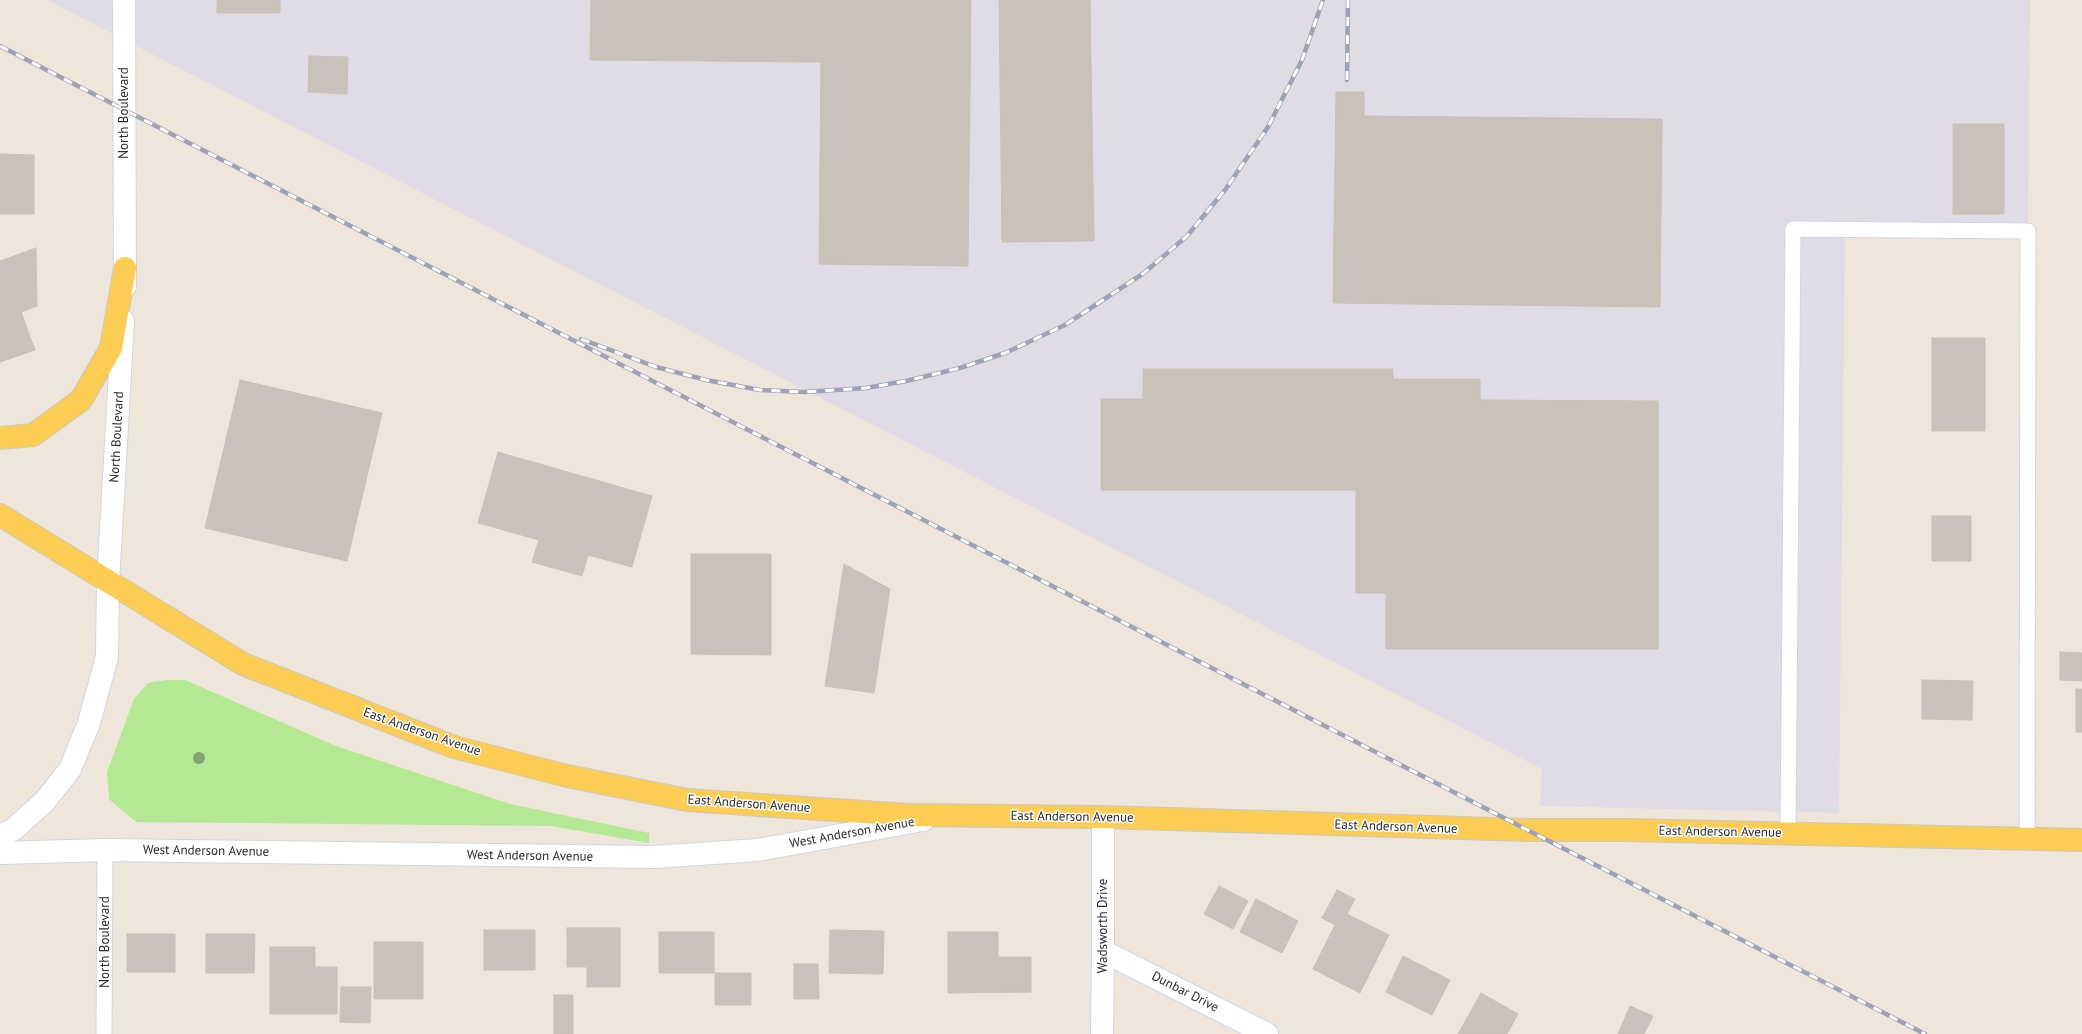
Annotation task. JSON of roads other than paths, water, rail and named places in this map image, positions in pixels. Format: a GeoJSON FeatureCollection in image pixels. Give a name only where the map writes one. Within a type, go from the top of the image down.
{"type":"FeatureCollection","features":[{"type":"Feature","properties":{"kind":"main road"},"geometry":{"type":"LineString","coordinates":[[0,438],[33,435],[81,400],[111,348],[125,268]]}},
{"type":"Feature","properties":{"kind":"main road","name":"East Anderson Avenue"},"geometry":{"type":"LineString","coordinates":[[0,515],[243,664],[454,747],[567,776],[687,800],[908,815],[1103,817],[1528,830],[1625,830],[2082,840]]}},
{"type":"Feature","properties":{"kind":"street","name":"North Boulevard"},"geometry":{"type":"LineString","coordinates":[[0,836],[14,829],[45,801],[70,769],[89,723],[107,658],[108,582],[125,268],[124,0]]}},
{"type":"Feature","properties":{"kind":"street","name":"West Anderson Avenue"},"geometry":{"type":"LineString","coordinates":[[0,853],[105,850],[654,857],[758,850],[951,815]]}},
{"type":"Feature","properties":{"kind":"street","name":"Wadsworth Drive"},"geometry":{"type":"LineString","coordinates":[[1102,1034],[1103,817]]}},
{"type":"Feature","properties":{"kind":"street","name":"Dunbar Drive"},"geometry":{"type":"LineString","coordinates":[[1102,950],[1267,1034]]}},
{"type":"Feature","properties":{"kind":"lane"},"geometry":{"type":"LineString","coordinates":[[1788,833],[1793,230],[2028,230],[2027,838]]}},
{"type":"Feature","properties":{"kind":"lane","name":"North Boulevard"},"geometry":{"type":"LineString","coordinates":[[104,1034],[105,850]]}},
{"type":"Feature","properties":{"kind":"railway"},"geometry":{"type":"LineString","coordinates":[[581,339],[656,367],[706,380],[760,390],[805,392],[866,388],[906,381],[960,368],[1005,353],[1065,325],[1144,273],[1187,236],[1225,190],[1268,127],[1302,60],[1323,0]]}},
{"type":"Feature","properties":{"kind":"railway"},"geometry":{"type":"LineString","coordinates":[[1347,80],[1348,0]]}},
{"type":"Feature","properties":{"kind":"railway"},"geometry":{"type":"LineString","coordinates":[[0,46],[1925,1034]]}}]}
